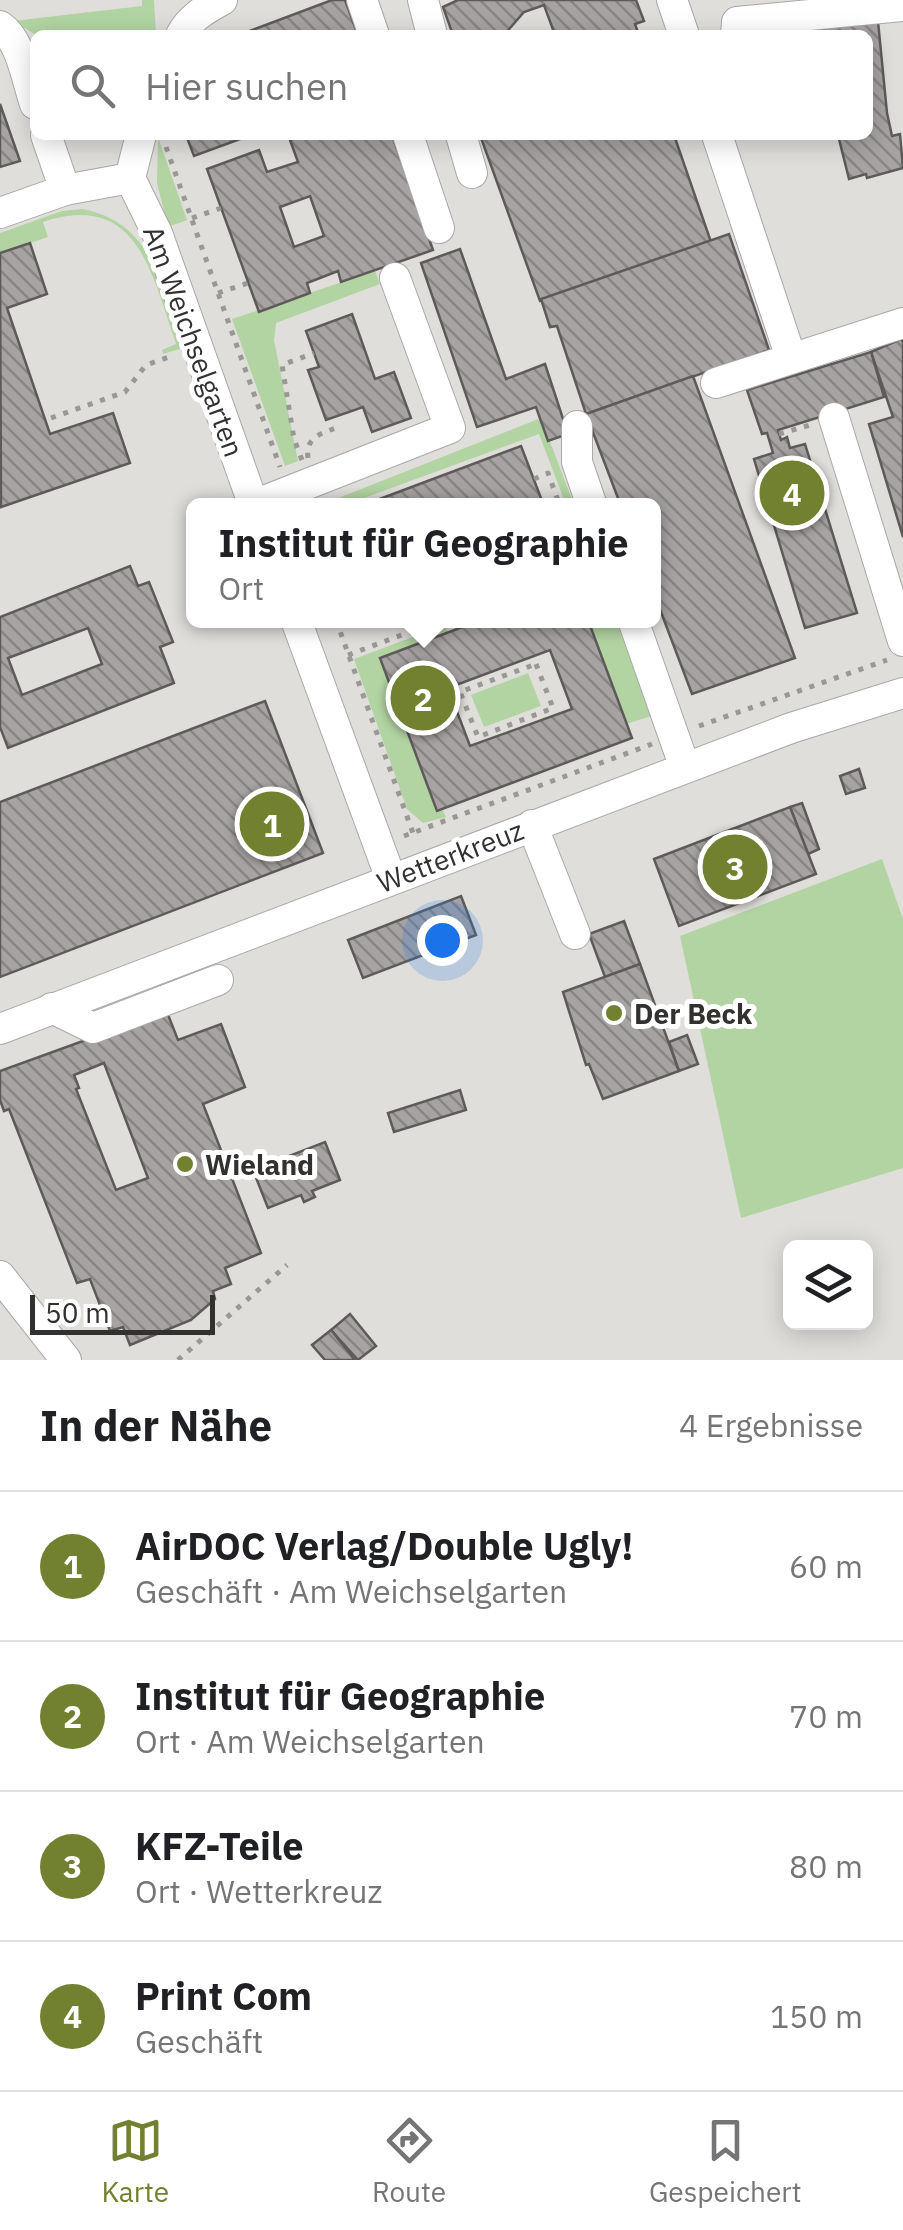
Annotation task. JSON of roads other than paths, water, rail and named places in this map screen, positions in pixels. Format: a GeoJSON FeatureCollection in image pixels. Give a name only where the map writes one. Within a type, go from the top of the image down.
{"type":"FeatureCollection","features":[{"type":"Feature","properties":{"kind":"street"},"geometry":{"type":"LineString","coordinates":[[182,20],[222,0]]}},
{"type":"Feature","properties":{"kind":"street"},"geometry":{"type":"LineString","coordinates":[[362,0],[372,30]]}},
{"type":"Feature","properties":{"kind":"street"},"geometry":{"type":"LineString","coordinates":[[423,0],[431,30]]}},
{"type":"Feature","properties":{"kind":"street"},"geometry":{"type":"LineString","coordinates":[[672,0],[682,30]]}},
{"type":"Feature","properties":{"kind":"street"},"geometry":{"type":"LineString","coordinates":[[736,30],[736,22],[903,6]]}},
{"type":"Feature","properties":{"kind":"street"},"geometry":{"type":"LineString","coordinates":[[0,26],[8,31],[30,90]]}},
{"type":"Feature","properties":{"kind":"street"},"geometry":{"type":"LineString","coordinates":[[48,140],[65,190]]}},
{"type":"Feature","properties":{"kind":"street"},"geometry":{"type":"LineString","coordinates":[[0,213],[65,190],[130,178],[140,140]]}},
{"type":"Feature","properties":{"kind":"street"},"geometry":{"type":"LineString","coordinates":[[410,140],[439,228]]}},
{"type":"Feature","properties":{"kind":"street"},"geometry":{"type":"LineString","coordinates":[[462,140],[472,173]]}},
{"type":"Feature","properties":{"kind":"street"},"geometry":{"type":"LineString","coordinates":[[719,140],[792,358]]}},
{"type":"Feature","properties":{"kind":"street","name":"Am Weichselgarten"},"geometry":{"type":"LineString","coordinates":[[130,178],[157,233],[252,498]]}},
{"type":"Feature","properties":{"kind":"street"},"geometry":{"type":"LineString","coordinates":[[271,498],[450,428],[395,278]]}},
{"type":"Feature","properties":{"kind":"street"},"geometry":{"type":"LineString","coordinates":[[716,383],[903,323]]}},
{"type":"Feature","properties":{"kind":"street"},"geometry":{"type":"LineString","coordinates":[[834,418],[896,650]]}},
{"type":"Feature","properties":{"kind":"street"},"geometry":{"type":"LineString","coordinates":[[577,426],[577,462],[589,498]]}},
{"type":"Feature","properties":{"kind":"street"},"geometry":{"type":"LineString","coordinates":[[299,628],[391,879]]}},
{"type":"Feature","properties":{"kind":"street"},"geometry":{"type":"LineString","coordinates":[[636,628],[684,768]]}},
{"type":"Feature","properties":{"kind":"street","name":"Wetterkreuz"},"geometry":{"type":"LineString","coordinates":[[0,1028],[791,728],[903,693]]}},
{"type":"Feature","properties":{"kind":"street"},"geometry":{"type":"LineString","coordinates":[[532,825],[575,934]]}},
{"type":"Feature","properties":{"kind":"street"},"geometry":{"type":"LineString","coordinates":[[52,1008],[93,1028],[224,994],[204,949]]}},
{"type":"Feature","properties":{"kind":"street"},"geometry":{"type":"LineString","coordinates":[[0,1276],[66,1360]]}},
{"type":"Feature","properties":{"kind":"place","name":"Print Com"},"geometry":{"type":"Point","coordinates":[792,493]}},
{"type":"Feature","properties":{"kind":"place","name":"Institut für Geographie"},"geometry":{"type":"Point","coordinates":[423,698]}},
{"type":"Feature","properties":{"kind":"place","name":"AirDOC Verlag/Double Ugly!"},"geometry":{"type":"Point","coordinates":[272,824]}},
{"type":"Feature","properties":{"kind":"place","name":"KFZ-Teile"},"geometry":{"type":"Point","coordinates":[735,867]}},
{"type":"Feature","properties":{"kind":"place","name":"Der Beck"},"geometry":{"type":"Point","coordinates":[614,1013]}},
{"type":"Feature","properties":{"kind":"place","name":"Wieland"},"geometry":{"type":"Point","coordinates":[185,1164]}}]}
